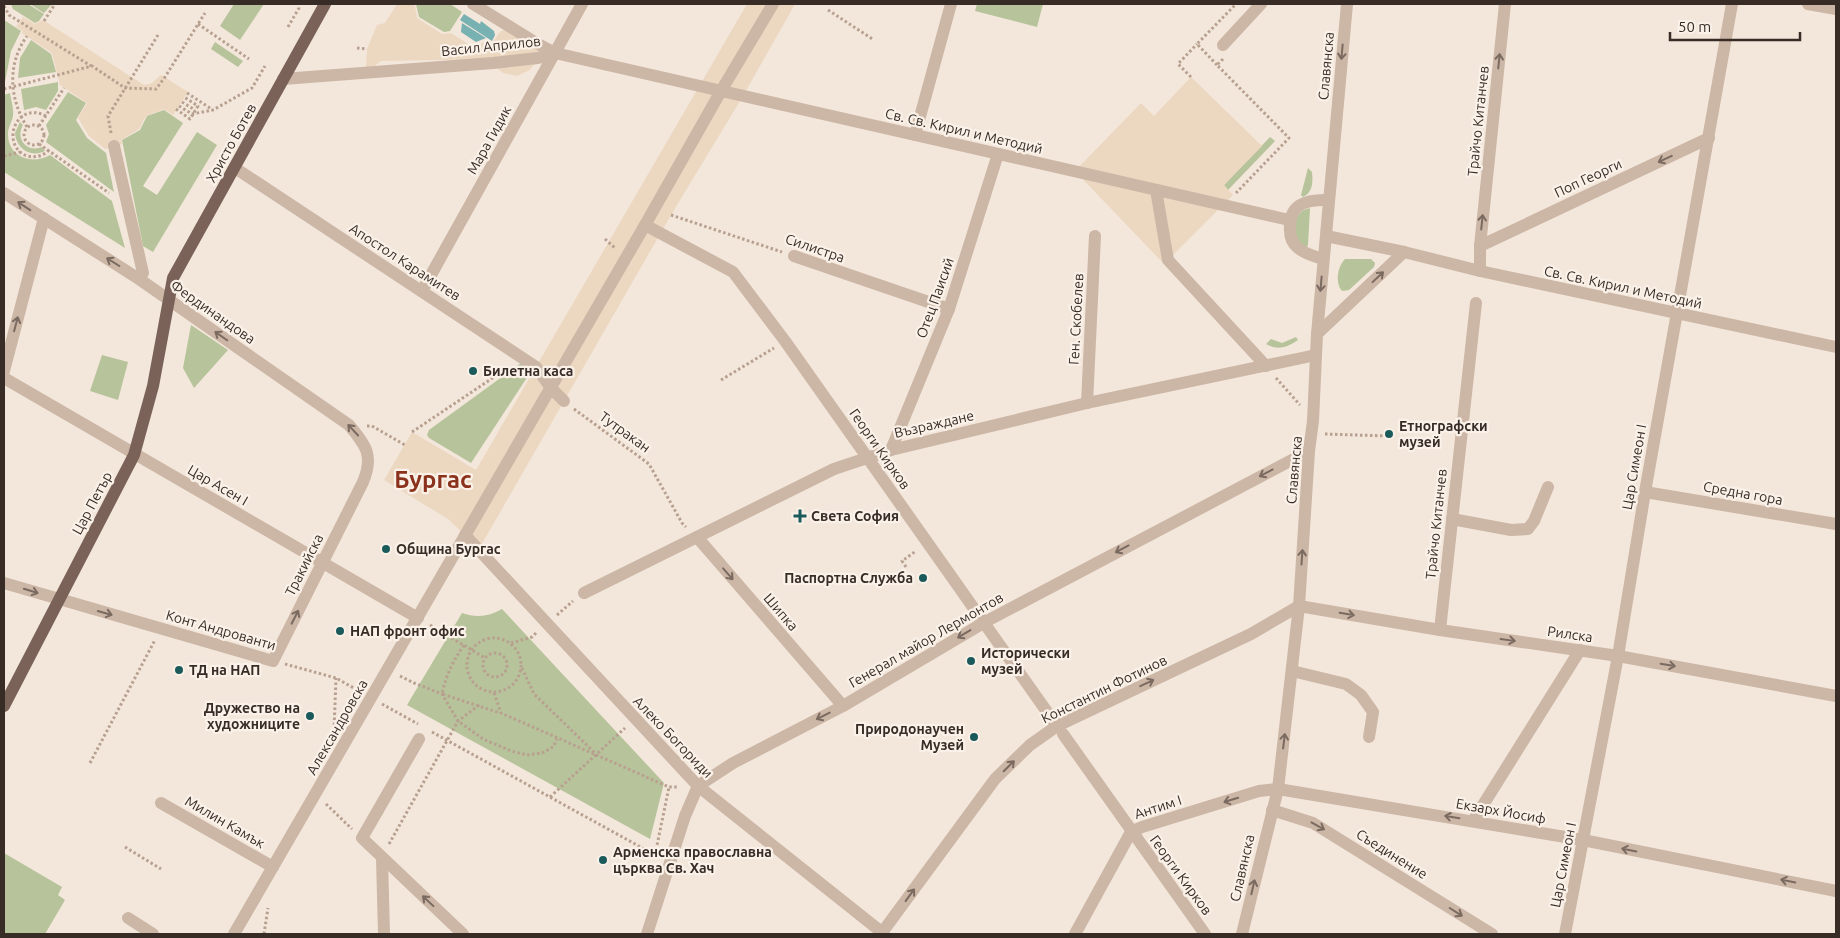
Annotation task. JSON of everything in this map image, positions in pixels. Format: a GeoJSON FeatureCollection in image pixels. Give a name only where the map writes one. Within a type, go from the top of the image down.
{"type":"FeatureCollection","features":[{"type":"Feature","properties":{"kind":"main road","name":"Христо Ботев"},"geometry":{"type":"LineString","coordinates":[[168,299],[172,278],[182,258],[235,168],[325,4]]}},
{"type":"Feature","properties":{"kind":"main road","name":"Цар Петър"},"geometry":{"type":"LineString","coordinates":[[4,706],[134,455],[153,386],[168,299]]}},
{"type":"Feature","properties":{"kind":"street"},"geometry":{"type":"LineString","coordinates":[[474,4],[555,53]]}},
{"type":"Feature","properties":{"kind":"street","name":"Александровска"},"geometry":{"type":"LineString","coordinates":[[234,934],[773,4]]}},
{"type":"Feature","properties":{"kind":"street"},"geometry":{"type":"LineString","coordinates":[[915,135],[951,4]]}},
{"type":"Feature","properties":{"kind":"street"},"geometry":{"type":"LineString","coordinates":[[1251,4],[1220,43],[1261,4]]}},
{"type":"Feature","properties":{"kind":"street","name":"Славянска"},"geometry":{"type":"LineString","coordinates":[[1242,934],[1278,790],[1292,672],[1299,606],[1309,450],[1313,427],[1317,334],[1323,259],[1347,4]]}},
{"type":"Feature","properties":{"kind":"street","name":"Трайчо Китанчев"},"geometry":{"type":"LineString","coordinates":[[1480,271],[1480,246],[1505,4]]}},
{"type":"Feature","properties":{"kind":"street","name":"Цар Симеон I"},"geometry":{"type":"LineString","coordinates":[[1565,934],[1618,656],[1645,492],[1732,4]]}},
{"type":"Feature","properties":{"kind":"street"},"geometry":{"type":"LineString","coordinates":[[1808,4],[1836,9]]}},
{"type":"Feature","properties":{"kind":"street","name":"Мара Гидик"},"geometry":{"type":"LineString","coordinates":[[422,291],[580,8]]}},
{"type":"Feature","properties":{"kind":"street","name":"Васил Априлов"},"geometry":{"type":"LineString","coordinates":[[284,79],[493,63],[538,58],[555,53],[698,86]]}},
{"type":"Feature","properties":{"kind":"street","name":"Св. Св. Кирил и Методий"},"geometry":{"type":"LineString","coordinates":[[698,86],[1289,220]]}},
{"type":"Feature","properties":{"kind":"street","name":"Поп Георги"},"geometry":{"type":"LineString","coordinates":[[1480,246],[1709,138]]}},
{"type":"Feature","properties":{"kind":"street"},"geometry":{"type":"LineString","coordinates":[[114,146],[143,273]]}},
{"type":"Feature","properties":{"kind":"street","name":"Отец Паисий"},"geometry":{"type":"LineString","coordinates":[[891,450],[949,309],[998,154]]}},
{"type":"Feature","properties":{"kind":"street","name":"Апостол Карамитев"},"geometry":{"type":"LineString","coordinates":[[235,168],[536,367],[551,388],[564,401]]}},
{"type":"Feature","properties":{"kind":"street"},"geometry":{"type":"LineString","coordinates":[[1156,190],[1168,260],[1266,366]]}},
{"type":"Feature","properties":{"kind":"street","name":"Фердинандова"},"geometry":{"type":"LineString","coordinates":[[4,193],[139,279],[349,425],[364,442],[367,451],[366,474],[363,482]]}},
{"type":"Feature","properties":{"kind":"street"},"geometry":{"type":"LineString","coordinates":[[1323,259],[1307,254],[1296,247],[1290,238],[1289,220],[1292,212],[1300,204],[1313,199],[1329,200]]}},
{"type":"Feature","properties":{"kind":"street"},"geometry":{"type":"LineString","coordinates":[[4,371],[44,218]]}},
{"type":"Feature","properties":{"kind":"street","name":"Георги Кирков"},"geometry":{"type":"LineString","coordinates":[[645,225],[734,272],[868,457],[1205,934]]}},
{"type":"Feature","properties":{"kind":"street","name":"Ген. Скобелев"},"geometry":{"type":"LineString","coordinates":[[1087,403],[1095,236]]}},
{"type":"Feature","properties":{"kind":"street","name":"Св. Св. Кирил и Методий"},"geometry":{"type":"LineString","coordinates":[[1326,236],[1677,314],[1836,343]]}},
{"type":"Feature","properties":{"kind":"street"},"geometry":{"type":"LineString","coordinates":[[1317,334],[1404,252]]}},
{"type":"Feature","properties":{"kind":"street","name":"Силистра"},"geometry":{"type":"LineString","coordinates":[[794,256],[949,309]]}},
{"type":"Feature","properties":{"kind":"street","name":"Трайчо Китанчев"},"geometry":{"type":"LineString","coordinates":[[1440,630],[1476,303]]}},
{"type":"Feature","properties":{"kind":"street","name":"Възраждане"},"geometry":{"type":"LineString","coordinates":[[584,593],[834,468],[891,450],[1087,403],[1316,355]]}},
{"type":"Feature","properties":{"kind":"street","name":"Цар Асен I"},"geometry":{"type":"LineString","coordinates":[[4,378],[418,618]]}},
{"type":"Feature","properties":{"kind":"street","name":"Генерал майор Лермонтов"},"geometry":{"type":"LineString","coordinates":[[698,786],[733,763],[843,706],[984,622],[1309,450]]}},
{"type":"Feature","properties":{"kind":"street","name":"Тракийска"},"geometry":{"type":"LineString","coordinates":[[273,661],[363,482]]}},
{"type":"Feature","properties":{"kind":"street"},"geometry":{"type":"LineString","coordinates":[[1452,520],[1511,530],[1528,529],[1534,521],[1548,487]]}},
{"type":"Feature","properties":{"kind":"street","name":"Средна гора"},"geometry":{"type":"LineString","coordinates":[[1645,492],[1836,524]]}},
{"type":"Feature","properties":{"kind":"street","name":"Алеко Богориди"},"geometry":{"type":"LineString","coordinates":[[465,534],[634,719],[698,786],[882,934]]}},
{"type":"Feature","properties":{"kind":"street","name":"Шипка"},"geometry":{"type":"LineString","coordinates":[[696,537],[843,706]]}},
{"type":"Feature","properties":{"kind":"street","name":"Конт Андрованти"},"geometry":{"type":"LineString","coordinates":[[4,583],[273,661]]}},
{"type":"Feature","properties":{"kind":"street","name":"Рилска"},"geometry":{"type":"LineString","coordinates":[[1299,606],[1440,630],[1618,656],[1836,696]]}},
{"type":"Feature","properties":{"kind":"street","name":"Константин Фотинов"},"geometry":{"type":"LineString","coordinates":[[882,934],[995,780],[1030,745],[1251,634],[1299,606]]}},
{"type":"Feature","properties":{"kind":"street"},"geometry":{"type":"LineString","coordinates":[[1473,821],[1580,650]]}},
{"type":"Feature","properties":{"kind":"street"},"geometry":{"type":"LineString","coordinates":[[1292,672],[1346,684],[1360,695],[1373,712],[1369,738]]}},
{"type":"Feature","properties":{"kind":"street"},"geometry":{"type":"LineString","coordinates":[[419,739],[362,838],[463,934]]}},
{"type":"Feature","properties":{"kind":"street"},"geometry":{"type":"LineString","coordinates":[[647,934],[688,807],[698,786]]}},
{"type":"Feature","properties":{"kind":"street","name":"Екзарх Йосиф"},"geometry":{"type":"LineString","coordinates":[[1278,790],[1583,840],[1836,891]]}},
{"type":"Feature","properties":{"kind":"street","name":"Антим I"},"geometry":{"type":"LineString","coordinates":[[1075,934],[1132,832],[1142,827],[1259,791],[1278,790]]}},
{"type":"Feature","properties":{"kind":"street","name":"Милин Камък"},"geometry":{"type":"LineString","coordinates":[[161,804],[273,867]]}},
{"type":"Feature","properties":{"kind":"street","name":"Съединение"},"geometry":{"type":"LineString","coordinates":[[1272,810],[1313,823],[1492,934]]}},
{"type":"Feature","properties":{"kind":"street"},"geometry":{"type":"LineString","coordinates":[[382,858],[384,934]]}},
{"type":"Feature","properties":{"kind":"street"},"geometry":{"type":"LineString","coordinates":[[128,918],[153,934]]}},
{"type":"Feature","properties":{"kind":"path"},"geometry":{"type":"LineString","coordinates":[[44,21],[55,4]]}},
{"type":"Feature","properties":{"kind":"path"},"geometry":{"type":"LineString","coordinates":[[288,26],[299,8],[299,4]]}},
{"type":"Feature","properties":{"kind":"path"},"geometry":{"type":"LineString","coordinates":[[4,6],[9,15],[125,88],[156,89],[205,13]]}},
{"type":"Feature","properties":{"kind":"path"},"geometry":{"type":"LineString","coordinates":[[828,10],[874,40]]}},
{"type":"Feature","properties":{"kind":"path"},"geometry":{"type":"LineString","coordinates":[[198,24],[249,59]]}},
{"type":"Feature","properties":{"kind":"path"},"geometry":{"type":"LineString","coordinates":[[114,146],[108,116],[158,35]]}},
{"type":"Feature","properties":{"kind":"path"},"geometry":{"type":"LineString","coordinates":[[27,36],[16,54],[12,75],[12,85],[20,117],[27,127]]}},
{"type":"Feature","properties":{"kind":"path"},"geometry":{"type":"LineString","coordinates":[[1191,77],[1178,64],[1197,44]]}},
{"type":"Feature","properties":{"kind":"path"},"geometry":{"type":"LineString","coordinates":[[357,48],[367,49]]}},
{"type":"Feature","properties":{"kind":"path"},"geometry":{"type":"LineString","coordinates":[[1224,58],[1217,65],[1289,138],[1236,193]]}},
{"type":"Feature","properties":{"kind":"path"},"geometry":{"type":"LineString","coordinates":[[4,89],[12,85],[58,76],[92,66]]}},
{"type":"Feature","properties":{"kind":"path"},"geometry":{"type":"LineString","coordinates":[[192,114],[213,110],[252,88],[264,66]]}},
{"type":"Feature","properties":{"kind":"path"},"geometry":{"type":"LineString","coordinates":[[39,126],[64,88]]}},
{"type":"Feature","properties":{"kind":"path"},"geometry":{"type":"LineString","coordinates":[[187,93],[213,110]]}},
{"type":"Feature","properties":{"kind":"path"},"geometry":{"type":"LineString","coordinates":[[176,110],[190,118],[198,106],[184,97]]}},
{"type":"Feature","properties":{"kind":"path"},"geometry":{"type":"LineString","coordinates":[[192,114],[180,104],[195,110]]}},
{"type":"Feature","properties":{"kind":"path"},"geometry":{"type":"LineString","coordinates":[[46,116],[33,112],[20,117],[13,126],[12,134],[15,146],[27,156],[43,155],[49,150]]}},
{"type":"Feature","properties":{"kind":"path"},"geometry":{"type":"LineString","coordinates":[[39,144],[44,135],[39,126],[32,124],[27,127],[23,135],[26,142],[32,145],[39,144],[49,150],[128,206]]}},
{"type":"Feature","properties":{"kind":"path"},"geometry":{"type":"LineString","coordinates":[[4,156],[20,152]]}},
{"type":"Feature","properties":{"kind":"path","name":"Силистра"},"geometry":{"type":"LineString","coordinates":[[671,215],[794,256]]}},
{"type":"Feature","properties":{"kind":"path"},"geometry":{"type":"LineString","coordinates":[[721,380],[785,341]]}},
{"type":"Feature","properties":{"kind":"path"},"geometry":{"type":"LineString","coordinates":[[412,432],[522,358]]}},
{"type":"Feature","properties":{"kind":"path"},"geometry":{"type":"LineString","coordinates":[[1266,366],[1313,427],[1387,436]]}},
{"type":"Feature","properties":{"kind":"path","name":"Тутракан"},"geometry":{"type":"LineString","coordinates":[[564,401],[649,464],[682,523],[696,537]]}},
{"type":"Feature","properties":{"kind":"path"},"geometry":{"type":"LineString","coordinates":[[349,425],[372,426],[405,445]]}},
{"type":"Feature","properties":{"kind":"path"},"geometry":{"type":"LineString","coordinates":[[906,567],[902,560],[927,543]]}},
{"type":"Feature","properties":{"kind":"path"},"geometry":{"type":"LineString","coordinates":[[511,643],[532,637],[584,593]]}},
{"type":"Feature","properties":{"kind":"path"},"geometry":{"type":"LineString","coordinates":[[418,618],[485,658]]}},
{"type":"Feature","properties":{"kind":"path"},"geometry":{"type":"LineString","coordinates":[[90,763],[160,628]]}},
{"type":"Feature","properties":{"kind":"path"},"geometry":{"type":"LineString","coordinates":[[522,667],[520,675],[510,688],[494,693],[482,691],[473,683],[467,673],[466,660],[471,649],[480,642],[490,638],[501,638],[511,643],[519,654],[522,667],[534,694],[596,754]]}},
{"type":"Feature","properties":{"kind":"path"},"geometry":{"type":"LineString","coordinates":[[464,645],[450,667],[442,694],[458,721],[483,739],[511,751],[528,755],[542,753],[553,747],[557,739]]}},
{"type":"Feature","properties":{"kind":"path"},"geometry":{"type":"LineString","coordinates":[[493,653],[502,656],[507,664],[504,673],[496,677],[487,675],[483,667],[485,658],[493,653]]}},
{"type":"Feature","properties":{"kind":"path","name":"Конт Андрованти"},"geometry":{"type":"LineString","coordinates":[[273,661],[336,678],[655,855],[669,787]]}},
{"type":"Feature","properties":{"kind":"path"},"geometry":{"type":"LineString","coordinates":[[388,669],[414,683],[479,705],[669,787],[698,786]]}},
{"type":"Feature","properties":{"kind":"path"},"geometry":{"type":"LineString","coordinates":[[334,735],[336,678]]}},
{"type":"Feature","properties":{"kind":"path"},"geometry":{"type":"LineString","coordinates":[[494,693],[501,714]]}},
{"type":"Feature","properties":{"kind":"path"},"geometry":{"type":"LineString","coordinates":[[382,858],[458,721],[479,705]]}},
{"type":"Feature","properties":{"kind":"path"},"geometry":{"type":"LineString","coordinates":[[550,797],[634,719]]}},
{"type":"Feature","properties":{"kind":"path"},"geometry":{"type":"LineString","coordinates":[[315,794],[362,838]]}},
{"type":"Feature","properties":{"kind":"path"},"geometry":{"type":"LineString","coordinates":[[126,847],[161,869]]}},
{"type":"Feature","properties":{"kind":"green space"},"geometry":{"type":"Polygon","coordinates":[[[11,4],[28,4],[44,14],[35,23],[13,9],[11,4]]]}},
{"type":"Feature","properties":{"kind":"green space"},"geometry":{"type":"Polygon","coordinates":[[[30,4],[52,4],[44,13],[30,4]]]}},
{"type":"Feature","properties":{"kind":"green space"},"geometry":{"type":"Polygon","coordinates":[[[234,4],[264,4],[240,40],[220,26],[234,4]]]}},
{"type":"Feature","properties":{"kind":"green space"},"geometry":{"type":"Polygon","coordinates":[[[416,4],[450,4],[462,12],[450,31],[444,32],[419,17],[416,4]]]}},
{"type":"Feature","properties":{"kind":"green space"},"geometry":{"type":"Polygon","coordinates":[[[977,4],[1043,4],[1037,27],[975,11],[977,4]]]}},
{"type":"Feature","properties":{"kind":"green space"},"geometry":{"type":"Polygon","coordinates":[[[4,20],[21,31],[11,51],[4,83],[4,20]]]}},
{"type":"Feature","properties":{"kind":"green space"},"geometry":{"type":"Polygon","coordinates":[[[31,40],[51,54],[56,72],[18,78],[20,58],[31,40]]]}},
{"type":"Feature","properties":{"kind":"green space"},"geometry":{"type":"Polygon","coordinates":[[[215,42],[243,61],[238,67],[211,49],[215,42]]]}},
{"type":"Feature","properties":{"kind":"green space"},"geometry":{"type":"Polygon","coordinates":[[[58,82],[58,91],[46,110],[36,107],[24,110],[21,89],[58,82]]]}},
{"type":"Feature","properties":{"kind":"green space"},"geometry":{"type":"Polygon","coordinates":[[[68,92],[86,103],[76,120],[87,138],[106,153],[114,192],[46,142],[49,134],[46,125],[68,92]]]}},
{"type":"Feature","properties":{"kind":"green space"},"geometry":{"type":"Polygon","coordinates":[[[10,93],[13,113],[8,134],[12,149],[17,154],[29,159],[43,158],[50,155],[112,201],[125,248],[4,172],[4,95],[10,93]]]}},
{"type":"Feature","properties":{"kind":"green space"},"geometry":{"type":"Polygon","coordinates":[[[164,110],[183,123],[143,186],[157,195],[197,132],[217,145],[153,252],[143,246],[122,140],[140,130],[147,116],[164,110]]]}},
{"type":"Feature","properties":{"kind":"green space"},"geometry":{"type":"Polygon","coordinates":[[[20,122],[23,125],[20,135],[24,144],[32,148],[42,147],[45,151],[30,153],[21,148],[15,133],[20,122]]]}},
{"type":"Feature","properties":{"kind":"green space"},"geometry":{"type":"Polygon","coordinates":[[[1270,137],[1275,141],[1228,190],[1224,185],[1270,137]]]}},
{"type":"Feature","properties":{"kind":"green space"},"geometry":{"type":"Polygon","coordinates":[[[1308,168],[1312,172],[1311,190],[1303,197],[1301,195],[1308,168]]]}},
{"type":"Feature","properties":{"kind":"green space"},"geometry":{"type":"Polygon","coordinates":[[[1310,208],[1307,247],[1300,244],[1294,235],[1299,214],[1305,209],[1310,208]]]}},
{"type":"Feature","properties":{"kind":"green space"},"geometry":{"type":"Polygon","coordinates":[[[1345,259],[1371,259],[1375,263],[1374,267],[1349,290],[1342,291],[1338,284],[1338,275],[1340,266],[1345,259]]]}},
{"type":"Feature","properties":{"kind":"green space"},"geometry":{"type":"Polygon","coordinates":[[[191,325],[228,350],[194,388],[183,368],[191,325]]]}},
{"type":"Feature","properties":{"kind":"green space"},"geometry":{"type":"Polygon","coordinates":[[[1296,337],[1298,340],[1290,345],[1279,348],[1266,344],[1271,339],[1282,343],[1296,337]]]}},
{"type":"Feature","properties":{"kind":"green space"},"geometry":{"type":"Polygon","coordinates":[[[102,355],[128,362],[118,400],[90,391],[102,355]]]}},
{"type":"Feature","properties":{"kind":"green space"},"geometry":{"type":"Polygon","coordinates":[[[521,363],[532,370],[471,463],[429,438],[427,435],[429,430],[521,363]]]}},
{"type":"Feature","properties":{"kind":"green space"},"geometry":{"type":"Polygon","coordinates":[[[502,609],[664,783],[650,839],[407,705],[462,613],[482,616],[502,609]]]}},
{"type":"Feature","properties":{"kind":"green space"},"geometry":{"type":"Polygon","coordinates":[[[4,853],[62,887],[58,895],[65,900],[45,934],[4,934],[4,853]]]}},
{"type":"Feature","properties":{"kind":"shaded area"},"geometry":{"type":"Polygon","coordinates":[[[397,4],[412,4],[415,6],[417,18],[442,34],[451,33],[473,47],[485,42],[491,45],[499,33],[505,29],[539,49],[538,58],[530,70],[517,76],[503,73],[492,59],[381,61],[372,68],[366,69],[367,49],[377,25],[385,23],[397,4]]]}},
{"type":"Feature","properties":{"kind":"shaded area"},"geometry":{"type":"Polygon","coordinates":[[[747,4],[795,4],[479,549],[448,519],[384,480],[412,432],[476,470],[747,4]]]}},
{"type":"Feature","properties":{"kind":"shaded area"},"geometry":{"type":"Polygon","coordinates":[[[23,17],[35,24],[43,20],[144,85],[152,83],[161,75],[188,92],[173,115],[164,109],[146,116],[139,129],[121,140],[122,144],[105,149],[89,136],[78,118],[87,103],[60,85],[52,53],[16,27],[23,17]]]}},
{"type":"Feature","properties":{"kind":"shaded area"},"geometry":{"type":"Polygon","coordinates":[[[1191,77],[1262,146],[1224,185],[1233,195],[1164,264],[1075,171],[1141,103],[1154,116],[1191,77]]]}},
{"type":"Feature","properties":{"kind":"water"},"geometry":{"type":"Polygon","coordinates":[[[464,14],[480,24],[481,21],[494,31],[495,35],[492,41],[460,20],[464,14]]]}},
{"type":"Feature","properties":{"kind":"water"},"geometry":{"type":"Polygon","coordinates":[[[462,23],[486,38],[476,42],[461,32],[462,23]]]}},
{"type":"Feature","properties":{"kind":"place","name":"Билетна каса"},"geometry":{"type":"Point","coordinates":[473,371]}},
{"type":"Feature","properties":{"kind":"place","name":"Етнографски музей"},"geometry":{"type":"Point","coordinates":[1389,434]}},
{"type":"Feature","properties":{"kind":"place","name":"Света София"},"geometry":{"type":"Point","coordinates":[800,516]}},
{"type":"Feature","properties":{"kind":"place","name":"Община Бургас"},"geometry":{"type":"Point","coordinates":[386,549]}},
{"type":"Feature","properties":{"kind":"place","name":"Паспортна Служба"},"geometry":{"type":"Point","coordinates":[923,578]}},
{"type":"Feature","properties":{"kind":"place","name":"НАП фронт офис"},"geometry":{"type":"Point","coordinates":[340,631]}},
{"type":"Feature","properties":{"kind":"place","name":"Исторически музей"},"geometry":{"type":"Point","coordinates":[971,661]}},
{"type":"Feature","properties":{"kind":"place","name":"ТД на НАП"},"geometry":{"type":"Point","coordinates":[179,670]}},
{"type":"Feature","properties":{"kind":"place","name":"Дружество на художниците"},"geometry":{"type":"Point","coordinates":[310,716]}},
{"type":"Feature","properties":{"kind":"place","name":"Природонаучен Музей"},"geometry":{"type":"Point","coordinates":[974,737]}},
{"type":"Feature","properties":{"kind":"place","name":"Арменска православна църква Св. Хач"},"geometry":{"type":"Point","coordinates":[603,860]}},
{"type":"Feature","properties":{"kind":"district","name":"Бургас"},"geometry":{"type":"Point","coordinates":[433,479]}}]}
